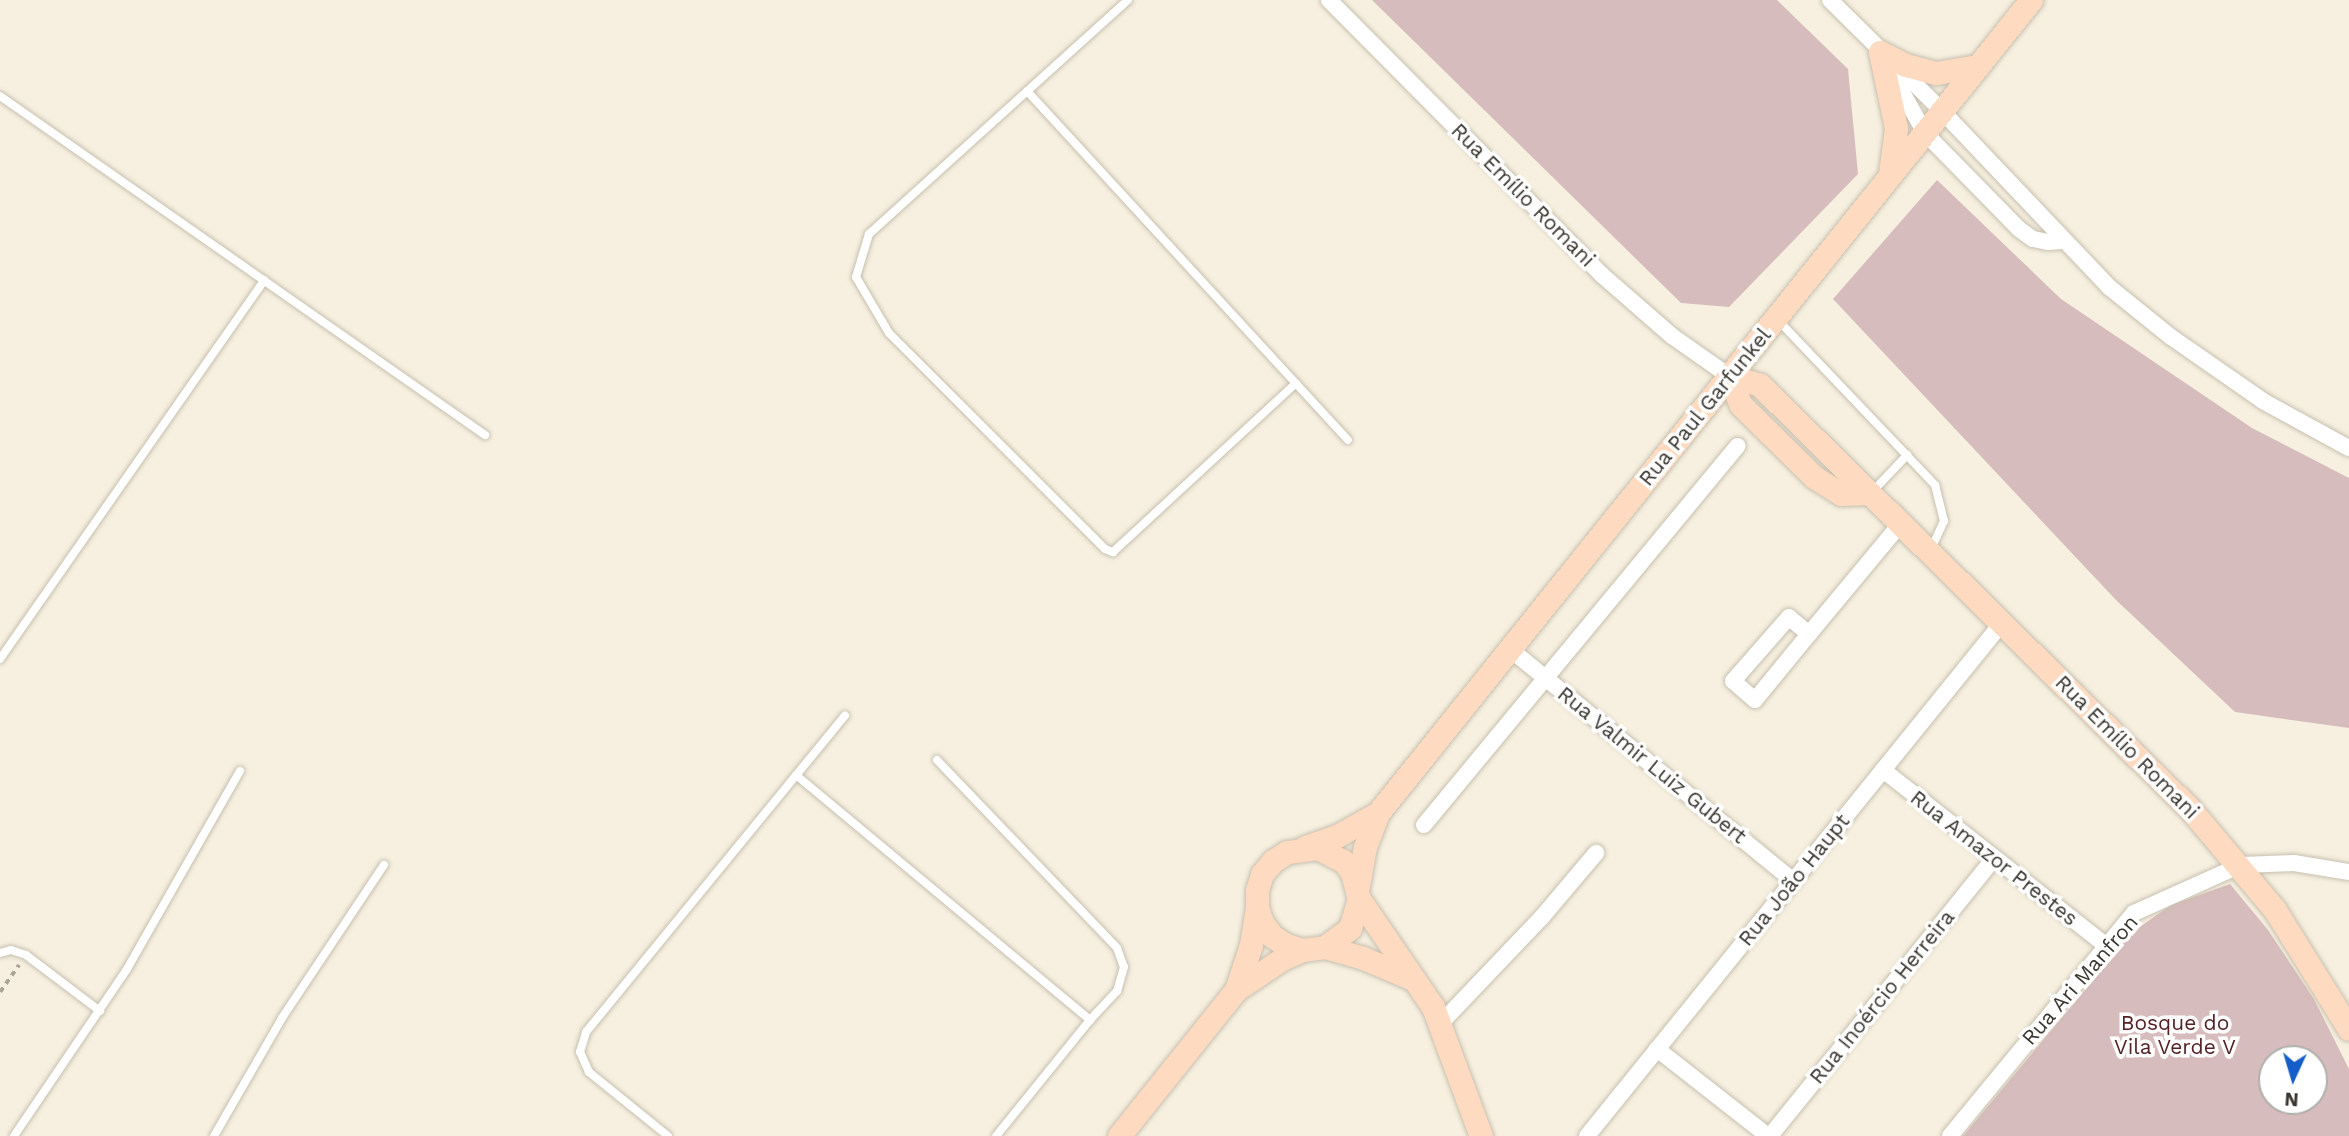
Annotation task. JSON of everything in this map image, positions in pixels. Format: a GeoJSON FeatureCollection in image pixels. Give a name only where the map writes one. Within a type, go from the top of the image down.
{"type":"FeatureCollection","features":[{"type":"Feature","properties":{"kind":"main road","name":"Rua Paul Garfunkel"},"geometry":{"type":"LineString","coordinates":[[1358,892],[1366,847],[1378,813],[2032,0]]}},
{"type":"Feature","properties":{"kind":"main road"},"geometry":{"type":"LineString","coordinates":[[1880,52],[1906,65],[1936,73],[1978,66]]}},
{"type":"Feature","properties":{"kind":"main road"},"geometry":{"type":"LineString","coordinates":[[1880,52],[1896,128],[1889,177]]}},
{"type":"Feature","properties":{"kind":"main road"},"geometry":{"type":"LineString","coordinates":[[1729,376],[1741,405],[1814,477],[1841,494],[1871,493]]}},
{"type":"Feature","properties":{"kind":"main road","name":"Rua Emílio Romani"},"geometry":{"type":"LineString","coordinates":[[1871,493],[2190,809],[2241,865],[2295,939],[2349,1029]]}},
{"type":"Feature","properties":{"kind":"main road","name":"Rua Paul Garfunkel"},"geometry":{"type":"LineString","coordinates":[[1303,848],[1337,836],[1378,813]]}},
{"type":"Feature","properties":{"kind":"main road"},"geometry":{"type":"LineString","coordinates":[[1236,990],[1247,962],[1257,907],[1257,890],[1262,874],[1272,861],[1287,852],[1303,848],[1317,848],[1343,861],[1358,892],[1424,992],[1441,1023],[1481,1136]]}},
{"type":"Feature","properties":{"kind":"main road"},"geometry":{"type":"LineString","coordinates":[[1119,1136],[1236,990],[1269,966],[1314,948],[1350,928],[1358,892]]}},
{"type":"Feature","properties":{"kind":"main road"},"geometry":{"type":"LineString","coordinates":[[1257,907],[1262,922],[1272,936],[1286,945],[1363,958],[1413,979]]}},
{"type":"Feature","properties":{"kind":"street","name":"Rua Emílio Romani"},"geometry":{"type":"LineString","coordinates":[[1329,0],[1602,275],[1672,336],[1729,376]]}},
{"type":"Feature","properties":{"kind":"street"},"geometry":{"type":"LineString","coordinates":[[1830,0],[1942,111],[2109,287],[2171,337],[2263,401],[2349,448]]}},
{"type":"Feature","properties":{"kind":"street"},"geometry":{"type":"LineString","coordinates":[[1880,52],[1925,132],[2018,229],[2033,239],[2048,243],[2064,241]]}},
{"type":"Feature","properties":{"kind":"street"},"geometry":{"type":"LineString","coordinates":[[1424,825],[1738,446]]}},
{"type":"Feature","properties":{"kind":"street"},"geometry":{"type":"LineString","coordinates":[[1809,634],[1789,617],[1733,681],[1755,700],[1900,523]]}},
{"type":"Feature","properties":{"kind":"street","name":"Rua João Haupt"},"geometry":{"type":"LineString","coordinates":[[1587,1136],[2002,623]]}},
{"type":"Feature","properties":{"kind":"street","name":"Rua Valmir Luiz Gubert"},"geometry":{"type":"LineString","coordinates":[[1510,649],[1793,881]]}},
{"type":"Feature","properties":{"kind":"street","name":"Rua Amazor Prestes"},"geometry":{"type":"LineString","coordinates":[[1883,770],[2105,945]]}},
{"type":"Feature","properties":{"kind":"street"},"geometry":{"type":"LineString","coordinates":[[1441,1023],[1542,917],[1596,853]]}},
{"type":"Feature","properties":{"kind":"street","name":"Rua Inoércio Herreira"},"geometry":{"type":"LineString","coordinates":[[1769,1136],[1994,858]]}},
{"type":"Feature","properties":{"kind":"street"},"geometry":{"type":"LineString","coordinates":[[2241,865],[2294,863],[2349,872]]}},
{"type":"Feature","properties":{"kind":"street","name":"Rua Ari Manfron"},"geometry":{"type":"LineString","coordinates":[[1950,1136],[2105,945],[2142,908],[2241,865]]}},
{"type":"Feature","properties":{"kind":"street"},"geometry":{"type":"LineString","coordinates":[[1657,1049],[1769,1136]]}},
{"type":"Feature","properties":{"kind":"lane"},"geometry":{"type":"LineString","coordinates":[[1128,0],[869,234],[856,277],[889,333],[1105,550],[1113,552],[1296,383]]}},
{"type":"Feature","properties":{"kind":"lane"},"geometry":{"type":"LineString","coordinates":[[1027,91],[1348,440]]}},
{"type":"Feature","properties":{"kind":"lane"},"geometry":{"type":"LineString","coordinates":[[0,96],[485,435]]}},
{"type":"Feature","properties":{"kind":"lane"},"geometry":{"type":"LineString","coordinates":[[0,659],[264,280]]}},
{"type":"Feature","properties":{"kind":"lane"},"geometry":{"type":"LineString","coordinates":[[1776,318],[1935,485],[1944,522],[1930,552]]}},
{"type":"Feature","properties":{"kind":"lane"},"geometry":{"type":"LineString","coordinates":[[1871,493],[1907,455]]}},
{"type":"Feature","properties":{"kind":"lane"},"geometry":{"type":"LineString","coordinates":[[668,1136],[589,1072],[580,1052],[586,1032],[845,715]]}},
{"type":"Feature","properties":{"kind":"lane"},"geometry":{"type":"LineString","coordinates":[[937,760],[1117,948],[1124,967],[1116,991],[996,1136]]}},
{"type":"Feature","properties":{"kind":"lane"},"geometry":{"type":"LineString","coordinates":[[14,1136],[100,1011],[240,771]]}},
{"type":"Feature","properties":{"kind":"lane"},"geometry":{"type":"LineString","coordinates":[[796,775],[1090,1020]]}},
{"type":"Feature","properties":{"kind":"lane"},"geometry":{"type":"LineString","coordinates":[[214,1136],[282,1018],[384,865]]}},
{"type":"Feature","properties":{"kind":"lane"},"geometry":{"type":"LineString","coordinates":[[0,953],[11,950],[26,955],[100,1011]]}},
{"type":"Feature","properties":{"kind":"path"},"geometry":{"type":"LineString","coordinates":[[0,992],[26,955]]}},
{"type":"Feature","properties":{"kind":"green space"},"geometry":{"type":"Polygon","coordinates":[[[1372,0],[1777,0],[1848,69],[1858,174],[1729,307],[1681,303],[1372,0]]]}},
{"type":"Feature","properties":{"kind":"green space"},"geometry":{"type":"Polygon","coordinates":[[[1937,180],[2061,299],[2252,428],[2349,478],[2349,728],[2235,712],[2116,600],[1833,299],[1937,180]]]}},
{"type":"Feature","properties":{"kind":"green space","name":"Bosque do Vila Verde V"},"geometry":{"type":"Polygon","coordinates":[[[2230,884],[2268,930],[2314,999],[2349,1069],[2349,1136],[1963,1136],[2134,931],[2171,905],[2230,884]]]}}]}
